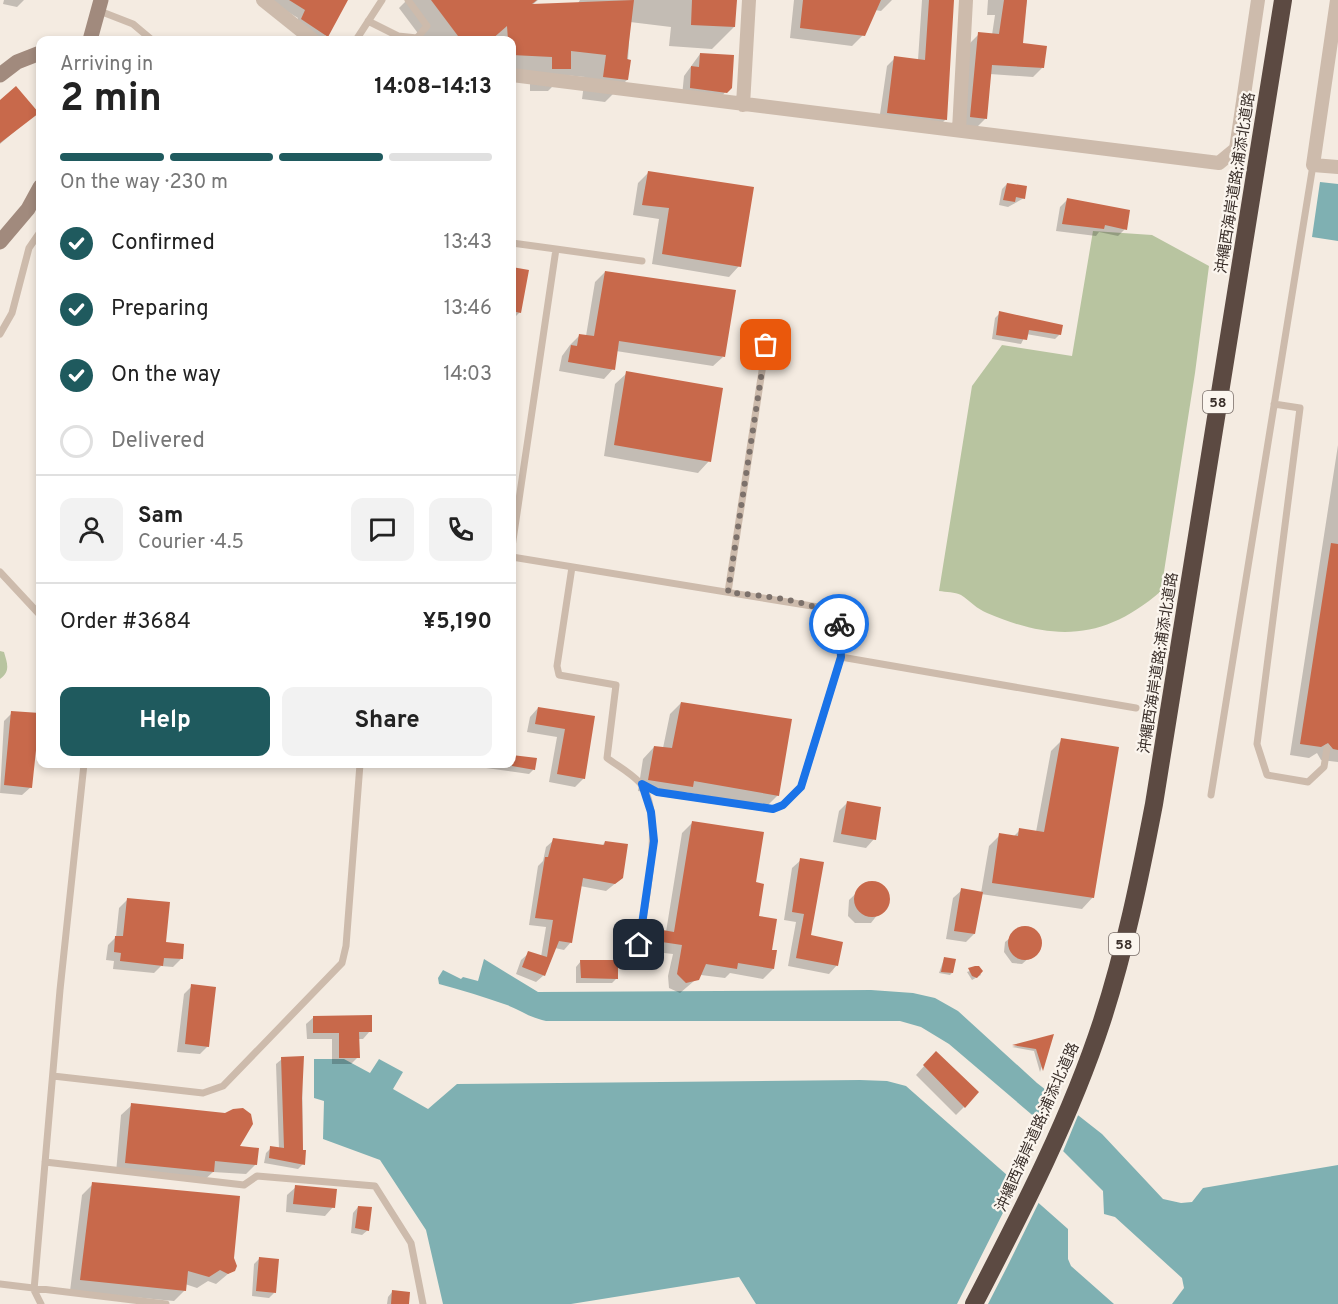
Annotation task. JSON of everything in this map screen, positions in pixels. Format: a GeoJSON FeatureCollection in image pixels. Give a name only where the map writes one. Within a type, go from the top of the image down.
{"type":"FeatureCollection","features":[{"type":"Feature","properties":{"kind":"highway","name":"沖縄西海岸道路;浦添北道路"},"geometry":{"type":"LineString","coordinates":[[974,1304],[1022,1209],[1079,1080],[1101,1023],[1122,955],[1152,814],[1282,0]]}},
{"type":"Feature","properties":{"kind":"street"},"geometry":{"type":"LineString","coordinates":[[263,0],[308,36]]}},
{"type":"Feature","properties":{"kind":"street"},"geometry":{"type":"LineString","coordinates":[[743,105],[749,0]]}},
{"type":"Feature","properties":{"kind":"street"},"geometry":{"type":"LineString","coordinates":[[959,130],[966,0]]}},
{"type":"Feature","properties":{"kind":"street"},"geometry":{"type":"LineString","coordinates":[[516,76],[1219,163],[1236,149],[1258,0]]}},
{"type":"Feature","properties":{"kind":"street"},"geometry":{"type":"LineString","coordinates":[[1337,0],[1313,165],[1338,167]]}},
{"type":"Feature","properties":{"kind":"street"},"geometry":{"type":"LineString","coordinates":[[91,36],[99,5]]}},
{"type":"Feature","properties":{"kind":"street"},"geometry":{"type":"LineString","coordinates":[[0,75],[17,62],[36,55]]}},
{"type":"Feature","properties":{"kind":"street"},"geometry":{"type":"LineString","coordinates":[[0,242],[28,209],[36,194]]}},
{"type":"Feature","properties":{"kind":"lane"},"geometry":{"type":"LineString","coordinates":[[359,36],[382,0]]}},
{"type":"Feature","properties":{"kind":"lane"},"geometry":{"type":"LineString","coordinates":[[408,0],[428,26],[419,36]]}},
{"type":"Feature","properties":{"kind":"lane"},"geometry":{"type":"LineString","coordinates":[[99,5],[133,24],[147,36]]}},
{"type":"Feature","properties":{"kind":"lane"},"geometry":{"type":"LineString","coordinates":[[369,21],[398,36]]}},
{"type":"Feature","properties":{"kind":"lane"},"geometry":{"type":"LineString","coordinates":[[1211,795],[1313,165]]}},
{"type":"Feature","properties":{"kind":"lane"},"geometry":{"type":"LineString","coordinates":[[0,334],[12,313],[29,248],[36,238]]}},
{"type":"Feature","properties":{"kind":"lane"},"geometry":{"type":"LineString","coordinates":[[516,244],[642,261]]}},
{"type":"Feature","properties":{"kind":"lane"},"geometry":{"type":"LineString","coordinates":[[516,520],[556,249]]}},
{"type":"Feature","properties":{"kind":"lane"},"geometry":{"type":"LineString","coordinates":[[728,592],[766,345]]}},
{"type":"Feature","properties":{"kind":"lane"},"geometry":{"type":"LineString","coordinates":[[1274,404],[1300,408],[1257,744],[1267,775],[1308,782],[1324,767],[1327,748]]}},
{"type":"Feature","properties":{"kind":"lane"},"geometry":{"type":"LineString","coordinates":[[516,558],[818,607],[834,615],[841,633],[841,657],[801,787],[783,805],[773,809],[657,792],[642,784],[607,758],[616,685],[560,675],[557,666],[572,567]]}},
{"type":"Feature","properties":{"kind":"lane"},"geometry":{"type":"LineString","coordinates":[[0,572],[36,611]]}},
{"type":"Feature","properties":{"kind":"lane"},"geometry":{"type":"LineString","coordinates":[[841,657],[1136,708]]}},
{"type":"Feature","properties":{"kind":"lane"},"geometry":{"type":"LineString","coordinates":[[41,1304],[34,1290],[52,1076],[84,768]]}},
{"type":"Feature","properties":{"kind":"lane"},"geometry":{"type":"LineString","coordinates":[[52,1076],[203,1093],[223,1086],[342,963],[360,768]]}},
{"type":"Feature","properties":{"kind":"lane"},"geometry":{"type":"LineString","coordinates":[[639,945],[654,841],[651,812],[642,784]]}},
{"type":"Feature","properties":{"kind":"lane"},"geometry":{"type":"LineString","coordinates":[[45,1162],[244,1185],[257,1176],[375,1186],[411,1243],[423,1304]]}},
{"type":"Feature","properties":{"kind":"lane"},"geometry":{"type":"LineString","coordinates":[[0,1284],[34,1290],[166,1304]]}},
{"type":"Feature","properties":{"kind":"green space"},"geometry":{"type":"Polygon","coordinates":[[[1093,231],[1152,235],[1209,266],[1161,591],[1120,619],[1099,627],[1057,632],[1011,622],[983,611],[961,595],[939,591],[972,386],[1002,345],[1072,356],[1093,231]]]}},
{"type":"Feature","properties":{"kind":"green space"},"geometry":{"type":"Polygon","coordinates":[[[0,651],[4,652],[7,667],[6,673],[0,679],[0,651]]]}},
{"type":"Feature","properties":{"kind":"water"},"geometry":{"type":"Polygon","coordinates":[[[1320,182],[1338,184],[1338,241],[1312,237],[1320,182]]]}},
{"type":"Feature","properties":{"kind":"water"},"geometry":{"type":"Polygon","coordinates":[[[484,959],[538,992],[871,990],[913,993],[935,998],[958,1011],[1037,1083],[1102,1134],[1163,1199],[1181,1203],[1192,1202],[1203,1188],[1338,1165],[1338,1304],[1172,1304],[1184,1288],[1182,1278],[1115,1217],[1104,1214],[1103,1191],[1063,1151],[1044,1125],[949,1044],[921,1027],[900,1021],[546,1021],[507,1005],[439,984],[438,978],[443,970],[461,979],[463,977],[478,981],[484,959]]]}},
{"type":"Feature","properties":{"kind":"water"},"geometry":{"type":"Polygon","coordinates":[[[314,1059],[344,1059],[370,1073],[379,1059],[403,1072],[393,1089],[428,1109],[457,1084],[860,1080],[887,1081],[906,1086],[1068,1229],[1068,1259],[1071,1266],[1114,1304],[756,1304],[739,1277],[571,1304],[443,1304],[426,1230],[380,1160],[323,1139],[324,1101],[314,1098],[314,1059]]]}},
{"type":"Feature","properties":{"kind":"pier"},"geometry":{"type":"Polygon","coordinates":[[[1057,1095],[1079,1113],[1062,1154],[1043,1129],[1057,1095]]]}},
{"type":"Feature","properties":{"kind":"pier"},"geometry":{"type":"Polygon","coordinates":[[[1019,1181],[1040,1200],[1007,1267],[988,1304],[957,1304],[1019,1181]]]}},
{"type":"Feature","properties":{"kind":"building"},"geometry":{"type":"Polygon","coordinates":[[[289,0],[348,0],[329,36],[301,19],[305,10],[289,0]]]}},
{"type":"Feature","properties":{"kind":"building"},"geometry":{"type":"Polygon","coordinates":[[[431,0],[537,0],[532,4],[634,0],[627,59],[631,60],[628,80],[603,77],[606,55],[571,51],[571,69],[552,69],[552,57],[516,55],[516,36],[508,36],[507,26],[496,36],[458,36],[431,0]]]}},
{"type":"Feature","properties":{"kind":"building"},"geometry":{"type":"Polygon","coordinates":[[[692,0],[737,0],[735,27],[691,25],[692,0]]]}},
{"type":"Feature","properties":{"kind":"building"},"geometry":{"type":"Polygon","coordinates":[[[803,0],[881,0],[865,36],[800,28],[803,0]]]}},
{"type":"Feature","properties":{"kind":"building"},"geometry":{"type":"Polygon","coordinates":[[[929,0],[954,0],[947,120],[887,113],[894,56],[925,60],[929,0]]]}},
{"type":"Feature","properties":{"kind":"building"},"geometry":{"type":"Polygon","coordinates":[[[1004,0],[1027,0],[1023,43],[1047,46],[1044,68],[992,65],[987,119],[970,117],[978,32],[999,34],[1004,0]]]}},
{"type":"Feature","properties":{"kind":"building"},"geometry":{"type":"Polygon","coordinates":[[[700,53],[734,55],[732,88],[727,93],[690,88],[691,66],[699,67],[700,53]]]}},
{"type":"Feature","properties":{"kind":"building"},"geometry":{"type":"Polygon","coordinates":[[[16,86],[36,109],[36,115],[0,143],[0,100],[16,86]]]}},
{"type":"Feature","properties":{"kind":"building"},"geometry":{"type":"Polygon","coordinates":[[[648,171],[754,187],[741,267],[662,254],[669,208],[642,205],[648,171]]]}},
{"type":"Feature","properties":{"kind":"building"},"geometry":{"type":"Polygon","coordinates":[[[1007,183],[1027,186],[1025,199],[1016,197],[1015,202],[1003,200],[1007,183]]]}},
{"type":"Feature","properties":{"kind":"building"},"geometry":{"type":"Polygon","coordinates":[[[1067,198],[1130,210],[1127,230],[1105,225],[1104,229],[1062,224],[1067,198]]]}},
{"type":"Feature","properties":{"kind":"building"},"geometry":{"type":"Polygon","coordinates":[[[516,268],[529,270],[521,313],[516,312],[516,268]]]}},
{"type":"Feature","properties":{"kind":"building"},"geometry":{"type":"Polygon","coordinates":[[[605,271],[736,290],[725,357],[619,341],[615,370],[568,362],[571,345],[577,346],[579,334],[594,336],[605,271]]]}},
{"type":"Feature","properties":{"kind":"building"},"geometry":{"type":"Polygon","coordinates":[[[999,311],[1063,325],[1061,335],[1029,330],[1027,340],[996,335],[999,311]]]}},
{"type":"Feature","properties":{"kind":"building"},"geometry":{"type":"Polygon","coordinates":[[[626,371],[723,388],[711,462],[614,445],[626,371]]]}},
{"type":"Feature","properties":{"kind":"building"},"geometry":{"type":"Polygon","coordinates":[[[1331,543],[1338,544],[1338,750],[1333,749],[1328,743],[1321,747],[1300,744],[1331,543]]]}},
{"type":"Feature","properties":{"kind":"building"},"geometry":{"type":"Polygon","coordinates":[[[681,702],[792,719],[779,796],[694,781],[693,787],[648,780],[654,746],[672,748],[681,702]]]}},
{"type":"Feature","properties":{"kind":"building"},"geometry":{"type":"Polygon","coordinates":[[[538,707],[595,716],[585,779],[557,774],[565,729],[535,724],[538,707]]]}},
{"type":"Feature","properties":{"kind":"building"},"geometry":{"type":"Polygon","coordinates":[[[11,711],[36,713],[36,750],[32,788],[4,785],[11,711]]]}},
{"type":"Feature","properties":{"kind":"building"},"geometry":{"type":"Polygon","coordinates":[[[1061,738],[1119,747],[1094,898],[992,883],[999,833],[1018,836],[1019,828],[1044,832],[1061,738]]]}},
{"type":"Feature","properties":{"kind":"building"},"geometry":{"type":"Polygon","coordinates":[[[516,755],[537,758],[535,770],[516,767],[516,755]]]}},
{"type":"Feature","properties":{"kind":"building"},"geometry":{"type":"Polygon","coordinates":[[[847,801],[881,807],[876,840],[841,834],[847,801]]]}},
{"type":"Feature","properties":{"kind":"building"},"geometry":{"type":"Polygon","coordinates":[[[692,821],[764,832],[756,882],[764,884],[759,916],[777,919],[772,950],[777,950],[774,969],[738,963],[737,969],[706,964],[699,980],[686,983],[677,974],[682,945],[655,941],[657,929],[674,932],[692,821]]]}},
{"type":"Feature","properties":{"kind":"building"},"geometry":{"type":"Polygon","coordinates":[[[553,838],[604,845],[605,841],[628,844],[623,878],[615,884],[583,878],[572,943],[559,941],[545,976],[522,967],[528,951],[547,957],[553,920],[535,918],[545,857],[548,857],[553,838]]]}},
{"type":"Feature","properties":{"kind":"building"},"geometry":{"type":"Polygon","coordinates":[[[800,858],[824,862],[811,935],[843,942],[838,966],[796,958],[804,914],[792,912],[800,858]]]}},
{"type":"Feature","properties":{"kind":"building"},"geometry":{"type":"Polygon","coordinates":[[[872,881],[885,886],[890,899],[885,912],[872,917],[859,912],[854,899],[859,886],[872,881]]]}},
{"type":"Feature","properties":{"kind":"building"},"geometry":{"type":"Polygon","coordinates":[[[961,888],[983,892],[975,934],[954,931],[961,888]]]}},
{"type":"Feature","properties":{"kind":"building"},"geometry":{"type":"Polygon","coordinates":[[[127,898],[170,902],[166,942],[184,944],[183,959],[164,958],[163,966],[120,961],[121,953],[114,952],[115,936],[123,936],[127,898]]]}},
{"type":"Feature","properties":{"kind":"building"},"geometry":{"type":"Polygon","coordinates":[[[1025,926],[1037,931],[1042,943],[1037,955],[1025,960],[1013,955],[1008,943],[1013,931],[1025,926]]]}},
{"type":"Feature","properties":{"kind":"building"},"geometry":{"type":"Polygon","coordinates":[[[944,957],[956,959],[953,973],[941,972],[944,957]]]}},
{"type":"Feature","properties":{"kind":"building"},"geometry":{"type":"Polygon","coordinates":[[[580,960],[618,960],[618,979],[581,978],[580,960]]]}},
{"type":"Feature","properties":{"kind":"building"},"geometry":{"type":"Polygon","coordinates":[[[979,966],[983,971],[977,978],[972,976],[968,968],[979,966]]]}},
{"type":"Feature","properties":{"kind":"building"},"geometry":{"type":"Polygon","coordinates":[[[191,984],[216,987],[209,1047],[185,1044],[191,984]]]}},
{"type":"Feature","properties":{"kind":"building"},"geometry":{"type":"Polygon","coordinates":[[[372,1015],[372,1032],[359,1032],[360,1058],[339,1058],[339,1033],[313,1033],[313,1016],[372,1015]]]}},
{"type":"Feature","properties":{"kind":"building"},"geometry":{"type":"Polygon","coordinates":[[[1054,1034],[1043,1071],[1036,1049],[1012,1045],[1054,1034]]]}},
{"type":"Feature","properties":{"kind":"building"},"geometry":{"type":"Polygon","coordinates":[[[936,1051],[979,1092],[965,1108],[923,1065],[936,1051]]]}},
{"type":"Feature","properties":{"kind":"building"},"geometry":{"type":"Polygon","coordinates":[[[304,1056],[302,1098],[305,1165],[269,1158],[270,1146],[284,1148],[281,1057],[304,1056]]]}},
{"type":"Feature","properties":{"kind":"building"},"geometry":{"type":"Polygon","coordinates":[[[131,1103],[225,1113],[243,1108],[251,1114],[253,1124],[240,1146],[259,1148],[257,1165],[215,1161],[214,1172],[125,1163],[131,1103]]]}},
{"type":"Feature","properties":{"kind":"building"},"geometry":{"type":"Polygon","coordinates":[[[92,1182],[240,1196],[234,1258],[237,1266],[235,1271],[228,1274],[220,1270],[209,1277],[188,1271],[186,1291],[80,1280],[92,1182]]]}},
{"type":"Feature","properties":{"kind":"building"},"geometry":{"type":"Polygon","coordinates":[[[295,1185],[337,1189],[335,1208],[293,1204],[295,1185]]]}},
{"type":"Feature","properties":{"kind":"building"},"geometry":{"type":"Polygon","coordinates":[[[358,1206],[372,1207],[369,1231],[355,1228],[358,1206]]]}},
{"type":"Feature","properties":{"kind":"building"},"geometry":{"type":"Polygon","coordinates":[[[259,1257],[279,1259],[276,1293],[256,1291],[259,1257]]]}},
{"type":"Feature","properties":{"kind":"building"},"geometry":{"type":"Polygon","coordinates":[[[392,1290],[410,1292],[409,1304],[391,1304],[392,1290]]]}},
{"type":"Feature","properties":{"kind":"way so far"},"geometry":{"type":"LineString","coordinates":[[766,345],[728,592],[818,607],[834,615],[839,624]]}},
{"type":"Feature","properties":{"kind":"route"},"geometry":{"type":"LineString","coordinates":[[639,945],[654,841],[651,812],[642,784],[657,792],[773,809],[783,805],[801,787],[841,657],[842,640],[839,624]]}}]}
